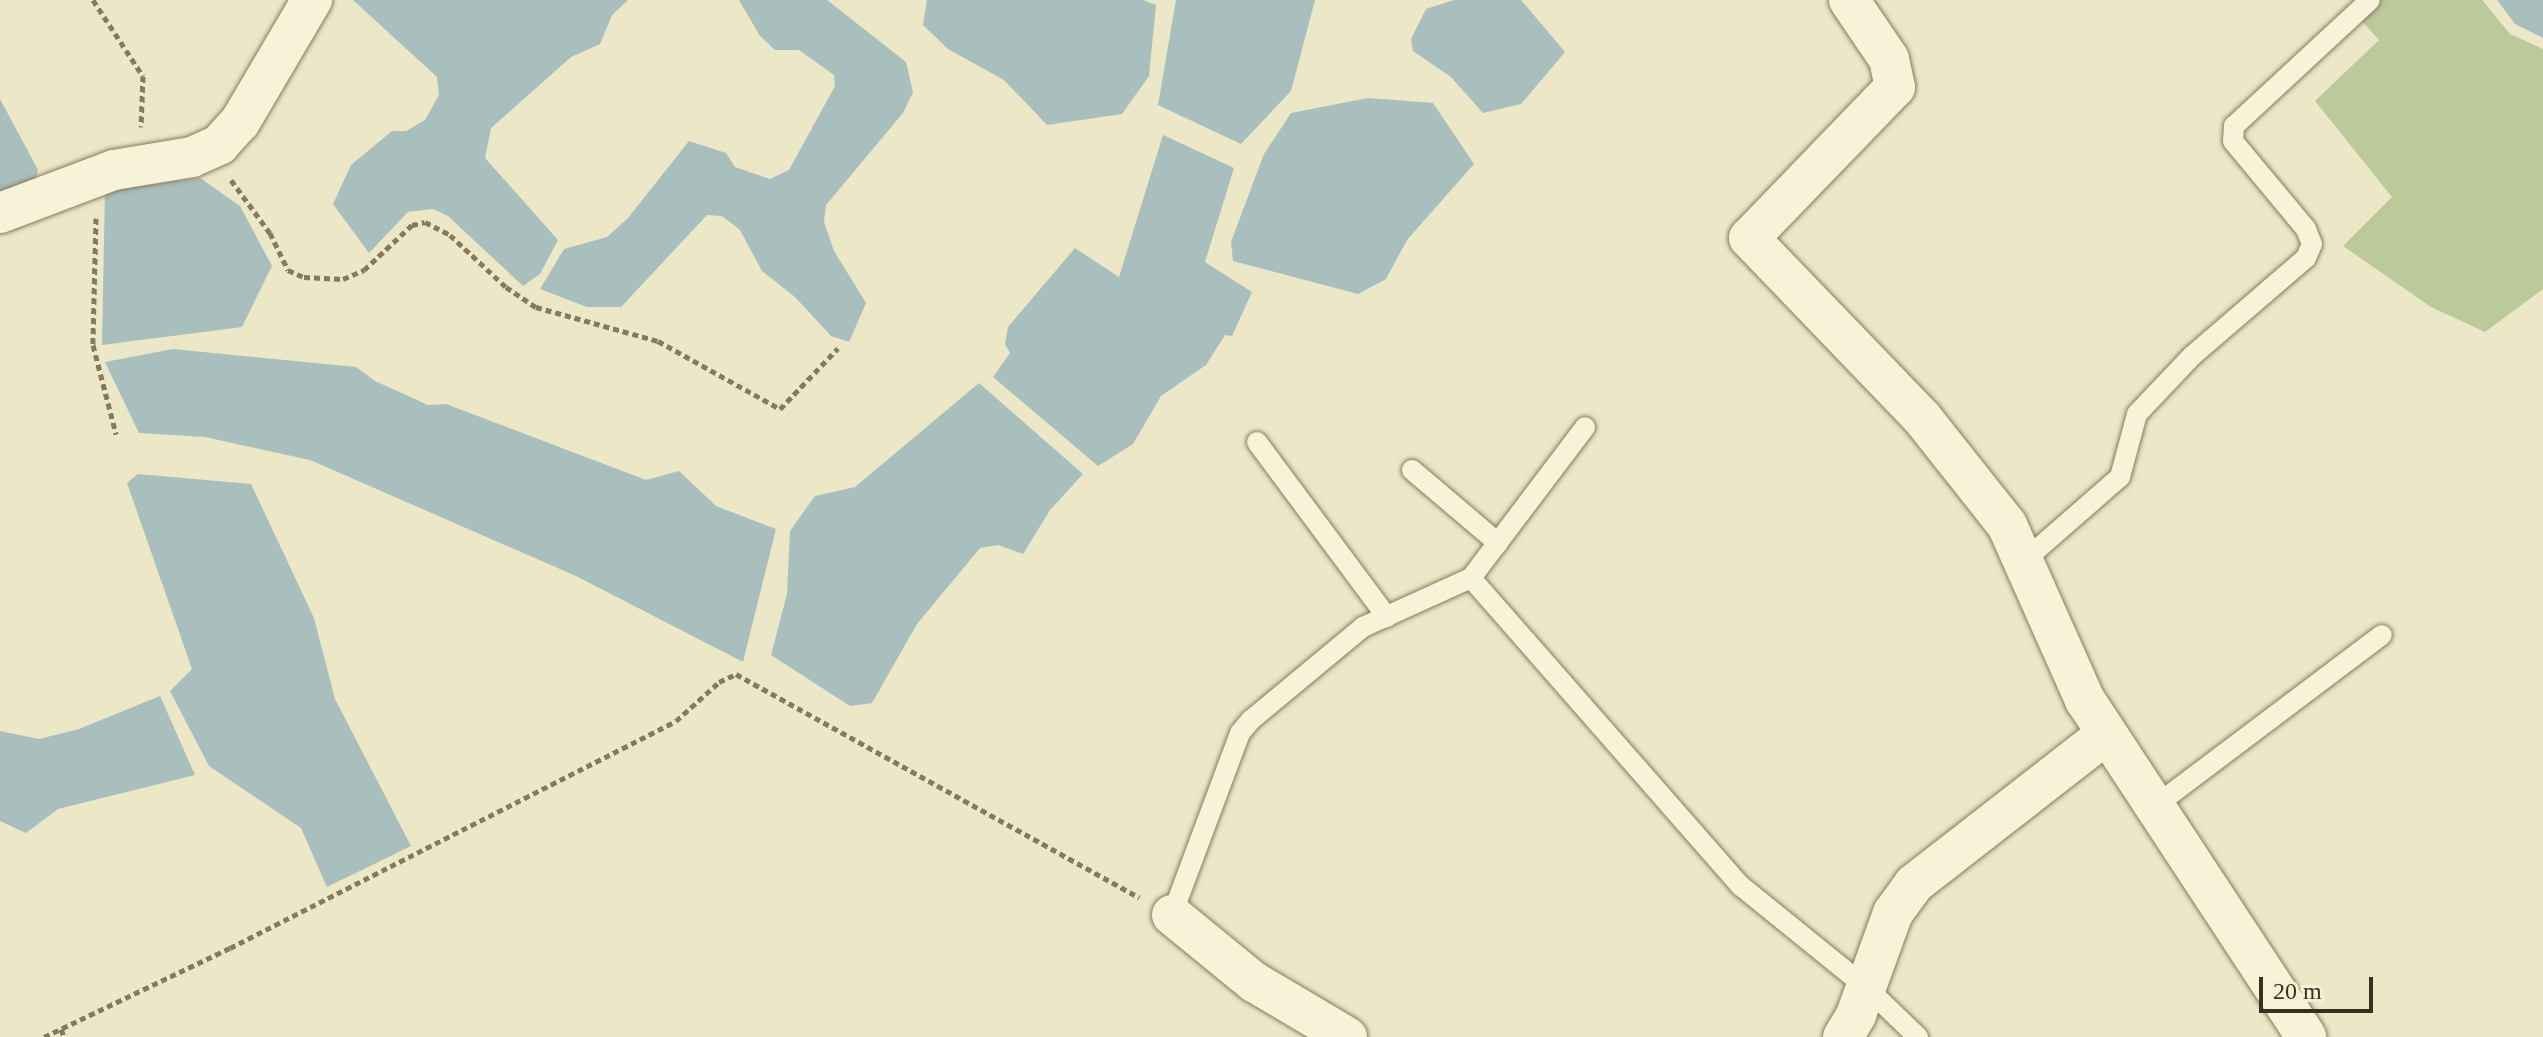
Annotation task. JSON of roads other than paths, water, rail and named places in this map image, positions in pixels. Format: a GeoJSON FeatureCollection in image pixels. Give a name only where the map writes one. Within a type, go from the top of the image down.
{"type":"FeatureCollection","features":[{"type":"Feature","properties":{"kind":"street"},"geometry":{"type":"LineString","coordinates":[[0,213],[138,164],[207,152],[240,122],[312,0]]}},
{"type":"Feature","properties":{"kind":"street"},"geometry":{"type":"LineString","coordinates":[[1849,0],[1889,59],[1895,87],[1749,238],[1923,419],[1990,502],[2026,559],[2073,674],[2107,734],[2306,1037]]}},
{"type":"Feature","properties":{"kind":"street"},"geometry":{"type":"LineString","coordinates":[[1843,1037],[1867,988],[1893,913],[1914,884],[2107,734]]}},
{"type":"Feature","properties":{"kind":"street"},"geometry":{"type":"LineString","coordinates":[[1172,915],[1254,982],[1347,1037]]}},
{"type":"Feature","properties":{"kind":"lane"},"geometry":{"type":"LineString","coordinates":[[2026,559],[2120,477],[2137,414],[2192,356],[2306,258],[2312,244],[2306,229],[2233,141],[2234,126],[2370,0]]}},
{"type":"Feature","properties":{"kind":"lane"},"geometry":{"type":"LineString","coordinates":[[1172,915],[1240,733],[1335,646],[1387,617],[1471,578],[1585,427]]}},
{"type":"Feature","properties":{"kind":"lane"},"geometry":{"type":"LineString","coordinates":[[1257,442],[1387,617]]}},
{"type":"Feature","properties":{"kind":"lane"},"geometry":{"type":"LineString","coordinates":[[1412,470],[1498,543]]}},
{"type":"Feature","properties":{"kind":"lane"},"geometry":{"type":"LineString","coordinates":[[1471,578],[1741,886],[1867,988],[1918,1037]]}},
{"type":"Feature","properties":{"kind":"lane"},"geometry":{"type":"LineString","coordinates":[[2155,806],[2382,635]]}},
{"type":"Feature","properties":{"kind":"water"},"geometry":{"type":"Polygon","coordinates":[[[353,0],[628,0],[612,15],[600,44],[571,57],[491,128],[485,158],[558,240],[540,274],[523,286],[448,216],[433,209],[408,212],[369,253],[333,204],[351,165],[392,131],[406,131],[425,120],[439,95],[437,77],[353,0]]]}},
{"type":"Feature","properties":{"kind":"water"},"geometry":{"type":"Polygon","coordinates":[[[739,0],[827,0],[906,62],[913,92],[903,113],[826,205],[824,222],[834,251],[866,303],[849,342],[831,336],[795,297],[762,271],[740,230],[722,216],[707,215],[621,307],[587,307],[540,289],[564,249],[607,237],[628,218],[689,141],[726,153],[735,167],[770,179],[789,170],[835,86],[834,75],[799,50],[775,50],[760,36],[739,0]]]}},
{"type":"Feature","properties":{"kind":"water"},"geometry":{"type":"Polygon","coordinates":[[[927,0],[1143,0],[1156,5],[1149,76],[1122,114],[1047,125],[1004,80],[948,49],[923,25],[927,0]]]}},
{"type":"Feature","properties":{"kind":"water"},"geometry":{"type":"Polygon","coordinates":[[[1176,0],[1315,0],[1291,91],[1241,144],[1158,105],[1176,0]]]}},
{"type":"Feature","properties":{"kind":"water"},"geometry":{"type":"Polygon","coordinates":[[[1454,0],[1521,0],[1565,52],[1521,104],[1483,113],[1451,77],[1413,51],[1411,39],[1426,9],[1454,0]]]}},
{"type":"Feature","properties":{"kind":"water"},"geometry":{"type":"Polygon","coordinates":[[[2497,0],[2543,0],[2543,38],[2515,24],[2497,0]]]}},
{"type":"Feature","properties":{"kind":"water"},"geometry":{"type":"Polygon","coordinates":[[[1368,98],[1433,103],[1474,164],[1407,240],[1386,279],[1358,294],[1233,261],[1231,242],[1264,154],[1291,113],[1368,98]]]}},
{"type":"Feature","properties":{"kind":"water"},"geometry":{"type":"Polygon","coordinates":[[[0,99],[38,170],[33,188],[0,195],[0,99]]]}},
{"type":"Feature","properties":{"kind":"water"},"geometry":{"type":"Polygon","coordinates":[[[1163,135],[1234,168],[1205,262],[1252,292],[1232,336],[1225,335],[1206,365],[1161,396],[1133,444],[1098,466],[993,377],[1010,353],[1005,344],[1008,327],[1075,248],[1119,277],[1163,135]]]}},
{"type":"Feature","properties":{"kind":"water"},"geometry":{"type":"Polygon","coordinates":[[[200,178],[240,206],[272,266],[242,327],[102,345],[105,190],[200,178]]]}},
{"type":"Feature","properties":{"kind":"water"},"geometry":{"type":"Polygon","coordinates":[[[173,349],[356,367],[375,381],[428,405],[446,404],[646,480],[679,471],[716,506],[776,529],[743,662],[576,576],[310,460],[205,437],[139,433],[105,362],[173,349]]]}},
{"type":"Feature","properties":{"kind":"water"},"geometry":{"type":"Polygon","coordinates":[[[979,383],[1083,474],[1050,510],[1023,554],[998,545],[980,548],[917,624],[872,703],[850,706],[771,655],[787,594],[790,531],[815,496],[855,487],[979,383]]]}},
{"type":"Feature","properties":{"kind":"water"},"geometry":{"type":"Polygon","coordinates":[[[138,474],[251,484],[314,618],[335,699],[411,846],[327,887],[301,828],[209,766],[170,691],[192,669],[127,483],[138,474]]]}},
{"type":"Feature","properties":{"kind":"water"},"geometry":{"type":"Polygon","coordinates":[[[160,696],[195,775],[58,809],[26,833],[0,821],[0,731],[39,739],[79,729],[160,696]]]}}]}
